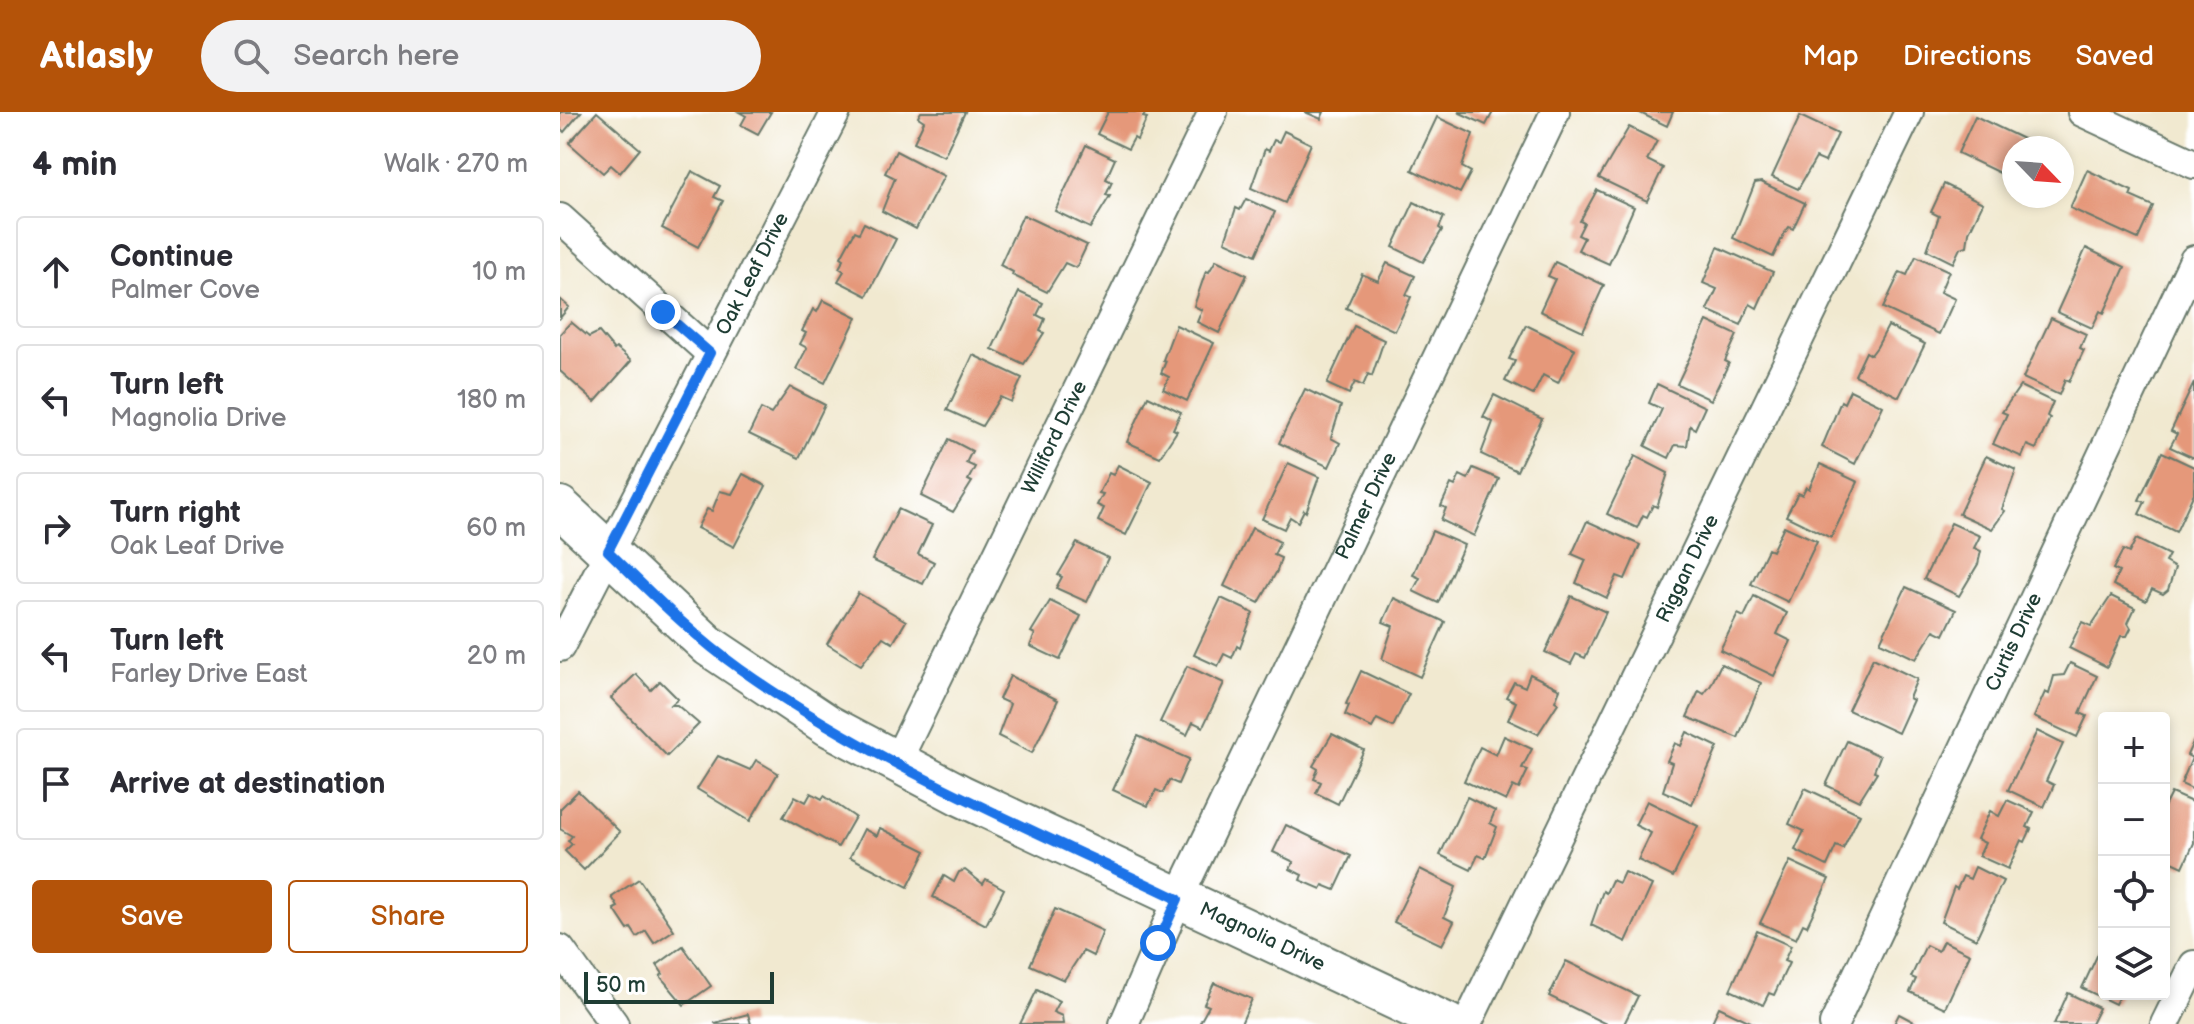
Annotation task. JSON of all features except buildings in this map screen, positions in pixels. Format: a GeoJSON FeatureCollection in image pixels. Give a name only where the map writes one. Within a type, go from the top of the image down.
{"type":"FeatureCollection","features":[{"type":"Feature","properties":{"kind":"street","name":"Oak Leaf Drive"},"geometry":{"type":"LineString","coordinates":[[560,647],[836,112]]}},
{"type":"Feature","properties":{"kind":"street","name":"Williford Drive"},"geometry":{"type":"LineString","coordinates":[[896,763],[1213,112]]}},
{"type":"Feature","properties":{"kind":"street","name":"Palmer Drive"},"geometry":{"type":"LineString","coordinates":[[1124,1024],[1178,899],[1555,112]]}},
{"type":"Feature","properties":{"kind":"street","name":"Riggan Drive"},"geometry":{"type":"LineString","coordinates":[[1467,1024],[1909,112]]}},
{"type":"Feature","properties":{"kind":"street"},"geometry":{"type":"LineString","coordinates":[[2082,112],[2194,164]]}},
{"type":"Feature","properties":{"kind":"street"},"geometry":{"type":"LineString","coordinates":[[560,218],[710,353]]}},
{"type":"Feature","properties":{"kind":"street","name":"Curtis Drive"},"geometry":{"type":"LineString","coordinates":[[1834,1024],[2194,260]]}},
{"type":"Feature","properties":{"kind":"street","name":"Magnolia Drive"},"geometry":{"type":"LineString","coordinates":[[560,507],[670,612],[741,670],[896,763],[1178,899],[1448,1024]]}},
{"type":"Feature","properties":{"kind":"street"},"geometry":{"type":"LineString","coordinates":[[560,949],[614,1024]]}},
{"type":"Feature","properties":{"kind":"street"},"geometry":{"type":"LineString","coordinates":[[2165,1024],[2194,965]]}},
{"type":"Feature","properties":{"kind":"route"},"geometry":{"type":"LineString","coordinates":[[663,312],[710,353],[608,551],[709,646],[829,726],[960,795],[1178,899],[1158,943]]}}]}
